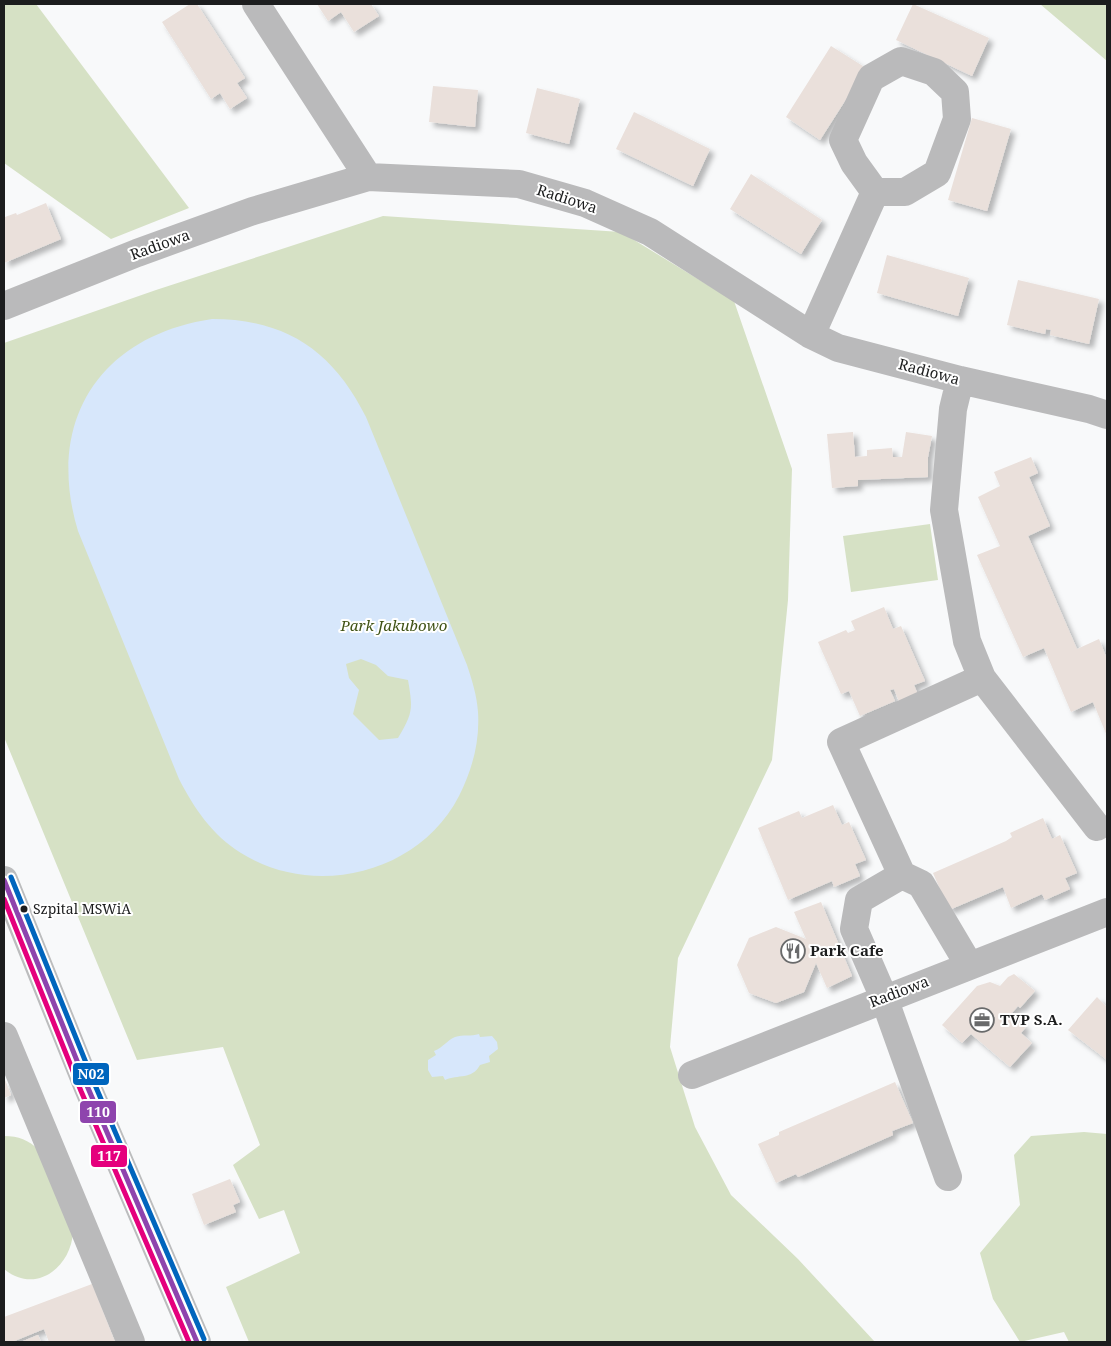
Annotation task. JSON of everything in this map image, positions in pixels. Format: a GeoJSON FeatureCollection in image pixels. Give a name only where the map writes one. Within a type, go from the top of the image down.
{"type":"FeatureCollection","features":[{"type":"Feature","properties":{"kind":"main road"},"geometry":{"type":"LineString","coordinates":[[6,892],[197,1342]]}},
{"type":"Feature","properties":{"kind":"street"},"geometry":{"type":"LineString","coordinates":[[256,4],[368,177]]}},
{"type":"Feature","properties":{"kind":"street"},"geometry":{"type":"LineString","coordinates":[[901,61],[934,72],[955,92],[957,119],[937,173],[905,192],[875,192],[854,163],[843,140],[870,78],[901,61]]}},
{"type":"Feature","properties":{"kind":"street","name":"Radiowa"},"geometry":{"type":"LineString","coordinates":[[4,306],[137,253],[244,214],[368,177],[519,184],[585,203],[650,232],[811,335],[838,348],[960,380],[1089,409],[1107,415]]}},
{"type":"Feature","properties":{"kind":"street"},"geometry":{"type":"LineString","coordinates":[[811,335],[875,192]]}},
{"type":"Feature","properties":{"kind":"street"},"geometry":{"type":"LineString","coordinates":[[960,380],[953,409],[944,510],[968,641],[982,678],[1097,827]]}},
{"type":"Feature","properties":{"kind":"street"},"geometry":{"type":"LineString","coordinates":[[969,965],[921,884],[902,875],[842,742],[982,678]]}},
{"type":"Feature","properties":{"kind":"street"},"geometry":{"type":"LineString","coordinates":[[902,875],[859,900],[854,929],[884,998],[948,1177]]}},
{"type":"Feature","properties":{"kind":"street","name":"Radiowa"},"geometry":{"type":"LineString","coordinates":[[692,1075],[1107,912]]}},
{"type":"Feature","properties":{"kind":"street"},"geometry":{"type":"LineString","coordinates":[[4,1036],[131,1342]]}},
{"type":"Feature","properties":{"kind":"green space"},"geometry":{"type":"Polygon","coordinates":[[[4,4],[36,4],[189,208],[111,239],[4,163],[4,4]]]}},
{"type":"Feature","properties":{"kind":"green space"},"geometry":{"type":"Polygon","coordinates":[[[1040,4],[1107,4],[1107,61],[1040,4]]]}},
{"type":"Feature","properties":{"kind":"green space","name":"Park Jakubowo"},"geometry":{"type":"Polygon","coordinates":[[[383,216],[621,232],[734,301],[792,469],[788,600],[772,760],[678,958],[670,1047],[695,1127],[731,1195],[798,1259],[875,1342],[249,1342],[226,1287],[300,1253],[284,1210],[259,1219],[233,1165],[260,1145],[223,1047],[137,1060],[4,737],[4,343],[156,290],[383,216]]]}},
{"type":"Feature","properties":{"kind":"green space"},"geometry":{"type":"Polygon","coordinates":[[[930,524],[938,580],[851,592],[843,536],[930,524]]]}},
{"type":"Feature","properties":{"kind":"green space"},"geometry":{"type":"Polygon","coordinates":[[[1084,1132],[1107,1134],[1107,1342],[1069,1342],[1064,1332],[1020,1342],[993,1299],[980,1253],[1020,1205],[1014,1155],[1031,1136],[1084,1132]]]}},
{"type":"Feature","properties":{"kind":"green space"},"geometry":{"type":"Polygon","coordinates":[[[4,1136],[23,1139],[39,1150],[73,1232],[71,1245],[66,1257],[49,1274],[39,1278],[28,1279],[16,1276],[4,1269],[4,1136]]]}},
{"type":"Feature","properties":{"kind":"water"},"geometry":{"type":"Polygon","coordinates":[[[212,319],[263,325],[285,333],[304,343],[322,357],[353,394],[366,417],[467,665],[478,712],[478,734],[474,756],[459,796],[441,823],[418,844],[392,860],[362,871],[332,876],[300,874],[270,867],[241,853],[221,838],[205,820],[179,779],[78,531],[70,491],[69,454],[76,421],[90,390],[111,365],[139,344],[172,329],[212,319]],[[361,659],[346,664],[349,678],[359,690],[353,714],[379,740],[398,738],[407,722],[411,705],[408,680],[388,676],[376,665],[361,659]]]}},
{"type":"Feature","properties":{"kind":"water"},"geometry":{"type":"Polygon","coordinates":[[[479,1034],[480,1037],[492,1036],[497,1042],[498,1049],[489,1056],[490,1062],[480,1065],[477,1070],[469,1075],[445,1080],[443,1076],[432,1077],[428,1070],[428,1060],[436,1055],[434,1051],[455,1037],[479,1034]]]}},
{"type":"Feature","properties":{"kind":"building"},"geometry":{"type":"Polygon","coordinates":[[[190,4],[197,4],[245,78],[237,83],[247,98],[230,109],[220,93],[211,99],[162,22],[190,4]]]}},
{"type":"Feature","properties":{"kind":"building"},"geometry":{"type":"Polygon","coordinates":[[[317,4],[371,4],[379,16],[354,32],[341,12],[328,21],[317,4]]]}},
{"type":"Feature","properties":{"kind":"building"},"geometry":{"type":"Polygon","coordinates":[[[913,4],[989,38],[972,76],[896,40],[913,4]]]}},
{"type":"Feature","properties":{"kind":"building"},"geometry":{"type":"Polygon","coordinates":[[[831,46],[866,68],[820,140],[786,117],[831,46]]]}},
{"type":"Feature","properties":{"kind":"building"},"geometry":{"type":"Polygon","coordinates":[[[433,86],[478,90],[475,127],[429,122],[433,86]]]}},
{"type":"Feature","properties":{"kind":"building"},"geometry":{"type":"Polygon","coordinates":[[[537,88],[580,99],[569,144],[526,133],[537,88]]]}},
{"type":"Feature","properties":{"kind":"building"},"geometry":{"type":"Polygon","coordinates":[[[634,112],[710,149],[693,186],[616,149],[634,112]]]}},
{"type":"Feature","properties":{"kind":"building"},"geometry":{"type":"Polygon","coordinates":[[[972,118],[1011,129],[987,211],[948,200],[972,118]]]}},
{"type":"Feature","properties":{"kind":"building"},"geometry":{"type":"Polygon","coordinates":[[[751,174],[822,220],[801,254],[730,209],[751,174]]]}},
{"type":"Feature","properties":{"kind":"building"},"geometry":{"type":"Polygon","coordinates":[[[46,203],[61,239],[4,263],[5,217],[16,213],[17,215],[46,203]]]}},
{"type":"Feature","properties":{"kind":"building"},"geometry":{"type":"Polygon","coordinates":[[[887,255],[969,278],[958,316],[877,293],[887,255]]]}},
{"type":"Feature","properties":{"kind":"building"},"geometry":{"type":"Polygon","coordinates":[[[1018,280],[1099,299],[1089,344],[1050,335],[1051,330],[1046,329],[1045,334],[1007,325],[1018,280]]]}},
{"type":"Feature","properties":{"kind":"building"},"geometry":{"type":"Polygon","coordinates":[[[853,432],[855,457],[867,456],[867,450],[892,448],[893,457],[902,457],[906,432],[932,436],[928,457],[928,477],[858,480],[858,486],[832,488],[827,434],[853,432]]]}},
{"type":"Feature","properties":{"kind":"building"},"geometry":{"type":"Polygon","coordinates":[[[1031,457],[1038,473],[1029,477],[1050,526],[1028,536],[1077,649],[1099,639],[1107,659],[1107,736],[1093,702],[1071,712],[1044,648],[1023,657],[977,555],[1000,546],[978,497],[1000,486],[994,472],[1031,457]]]}},
{"type":"Feature","properties":{"kind":"building"},"geometry":{"type":"Polygon","coordinates":[[[884,607],[893,629],[901,626],[925,681],[914,685],[919,697],[900,704],[894,689],[890,690],[895,701],[860,716],[849,691],[841,694],[818,642],[846,630],[848,633],[855,630],[851,621],[884,607]]]}},
{"type":"Feature","properties":{"kind":"building"},"geometry":{"type":"Polygon","coordinates":[[[833,805],[842,825],[849,822],[866,860],[855,864],[860,876],[834,887],[832,881],[788,900],[758,828],[799,811],[802,818],[833,805]]]}},
{"type":"Feature","properties":{"kind":"building"},"geometry":{"type":"Polygon","coordinates":[[[1043,818],[1052,839],[1060,835],[1077,873],[1065,878],[1070,889],[1045,900],[1042,894],[1011,908],[1003,887],[949,910],[933,873],[1006,841],[1012,837],[1010,833],[1043,818]]]}},
{"type":"Feature","properties":{"kind":"building","name":"Park Cafe"},"geometry":{"type":"Polygon","coordinates":[[[821,902],[852,976],[827,988],[816,963],[804,992],[776,1003],[749,993],[737,965],[749,938],[776,927],[806,939],[794,912],[821,902]]]}},
{"type":"Feature","properties":{"kind":"building","name":"TVP S.A."},"geometry":{"type":"Polygon","coordinates":[[[1014,974],[1035,991],[1020,1008],[1018,1006],[1011,1014],[1026,1027],[1021,1033],[1032,1043],[1010,1067],[971,1034],[962,1043],[942,1025],[977,986],[990,982],[1000,986],[1008,977],[1014,974]]]}},
{"type":"Feature","properties":{"kind":"building"},"geometry":{"type":"Polygon","coordinates":[[[1097,997],[1107,1007],[1107,1060],[1068,1030],[1097,997]]]}},
{"type":"Feature","properties":{"kind":"building"},"geometry":{"type":"Polygon","coordinates":[[[4,1077],[11,1095],[4,1098],[4,1077]]]}},
{"type":"Feature","properties":{"kind":"building"},"geometry":{"type":"Polygon","coordinates":[[[895,1082],[913,1123],[892,1131],[893,1135],[798,1177],[796,1174],[776,1183],[758,1144],[779,1135],[779,1132],[895,1082]]]}},
{"type":"Feature","properties":{"kind":"building"},"geometry":{"type":"Polygon","coordinates":[[[230,1179],[240,1202],[233,1205],[236,1212],[204,1225],[192,1194],[230,1179]]]}},
{"type":"Feature","properties":{"kind":"building"},"geometry":{"type":"Polygon","coordinates":[[[92,1284],[115,1342],[49,1342],[44,1329],[12,1342],[4,1342],[4,1317],[92,1284]]]}},
{"type":"Feature","properties":{"kind":"building"},"geometry":{"type":"Polygon","coordinates":[[[38,1335],[41,1342],[21,1342],[38,1335]]]}},
{"type":"Feature","properties":{"kind":"transit line","name":"N02"},"geometry":{"type":"LineString","coordinates":[[11,877],[95,1085],[204,1339]]}},
{"type":"Feature","properties":{"kind":"transit line","name":"110"},"geometry":{"type":"LineString","coordinates":[[4,880],[88,1088],[197,1342]]}},
{"type":"Feature","properties":{"kind":"transit line","name":"117"},"geometry":{"type":"LineString","coordinates":[[4,899],[81,1091],[189,1342]]}},
{"type":"Feature","properties":{"kind":"place","name":"Szpital MSWiA"},"geometry":{"type":"Point","coordinates":[24,909]}},
{"type":"Feature","properties":{"kind":"place","name":"Park Cafe"},"geometry":{"type":"Point","coordinates":[793,951]}},
{"type":"Feature","properties":{"kind":"place","name":"TVP S.A."},"geometry":{"type":"Point","coordinates":[982,1020]}}]}
